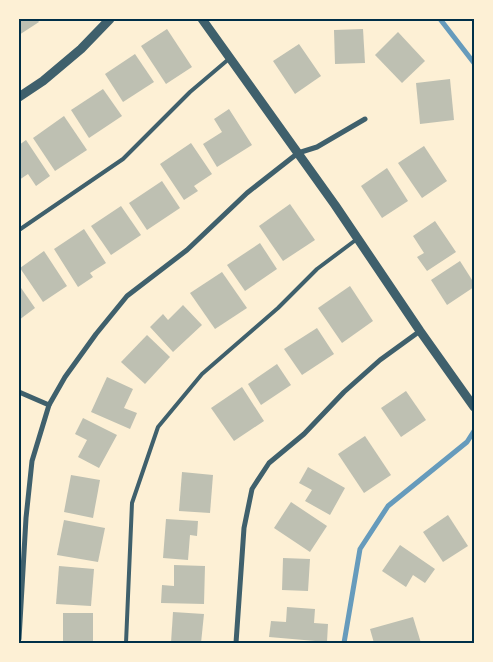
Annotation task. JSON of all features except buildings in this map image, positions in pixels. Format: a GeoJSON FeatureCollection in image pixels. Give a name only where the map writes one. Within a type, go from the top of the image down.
{"type":"FeatureCollection","features":[{"type":"Feature","properties":{"kind":"street"},"geometry":{"type":"LineString","coordinates":[[19,97],[43,81],[81,49],[110,19]]}},
{"type":"Feature","properties":{"kind":"street"},"geometry":{"type":"LineString","coordinates":[[202,19],[298,153],[474,407]]}},
{"type":"Feature","properties":{"kind":"street"},"geometry":{"type":"LineString","coordinates":[[19,639],[26,518],[32,461],[49,405],[65,377],[96,334],[127,296],[187,250],[247,193],[298,153],[317,146],[365,119]]}},
{"type":"Feature","properties":{"kind":"street"},"geometry":{"type":"LineString","coordinates":[[236,643],[244,528],[252,490],[269,464],[304,434],[344,392],[380,360],[420,331]]}},
{"type":"Feature","properties":{"kind":"street"},"geometry":{"type":"LineString","coordinates":[[19,392],[49,405]]}},
{"type":"Feature","properties":{"kind":"lane"},"geometry":{"type":"LineString","coordinates":[[19,230],[123,158],[190,92],[230,58]]}},
{"type":"Feature","properties":{"kind":"lane"},"geometry":{"type":"LineString","coordinates":[[126,643],[132,502],[158,427],[202,374],[278,308],[317,269],[357,239]]}},
{"type":"Feature","properties":{"kind":"waterway"},"geometry":{"type":"LineString","coordinates":[[440,19],[474,63]]}},
{"type":"Feature","properties":{"kind":"waterway"},"geometry":{"type":"LineString","coordinates":[[344,643],[360,549],[388,506],[467,442],[474,431]]}}]}
